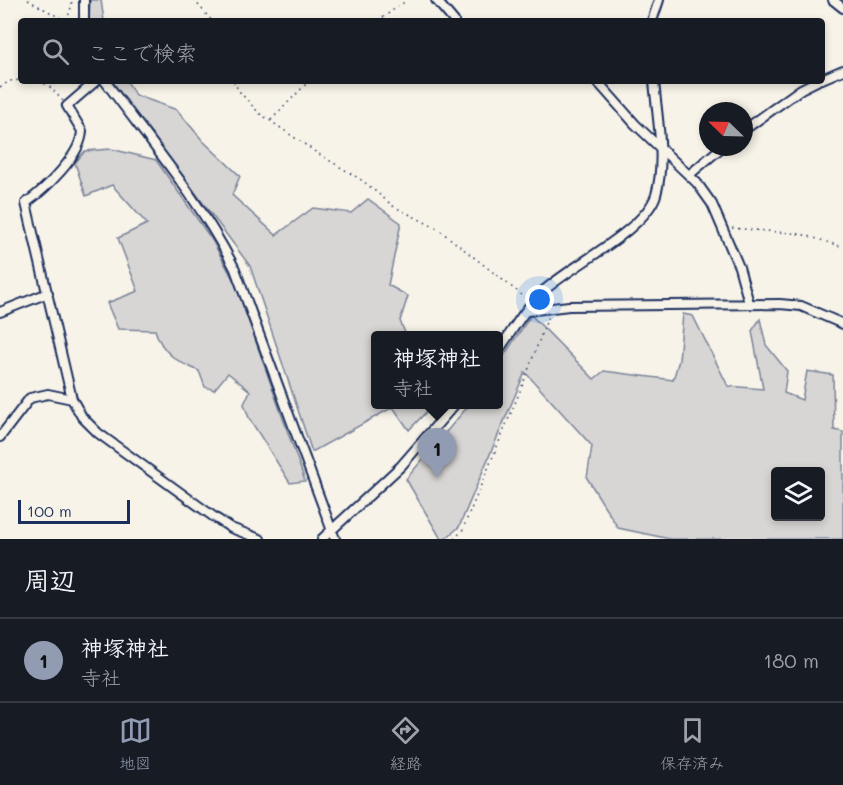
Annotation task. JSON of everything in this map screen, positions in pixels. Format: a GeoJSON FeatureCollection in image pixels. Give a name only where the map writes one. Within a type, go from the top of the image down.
{"type":"FeatureCollection","features":[{"type":"Feature","properties":{"kind":"street"},"geometry":{"type":"LineString","coordinates":[[84,0],[84,18]]}},
{"type":"Feature","properties":{"kind":"street"},"geometry":{"type":"LineString","coordinates":[[436,0],[451,18]]}},
{"type":"Feature","properties":{"kind":"street"},"geometry":{"type":"LineString","coordinates":[[653,18],[659,0]]}},
{"type":"Feature","properties":{"kind":"street"},"geometry":{"type":"LineString","coordinates":[[833,0],[843,8]]}},
{"type":"Feature","properties":{"kind":"street"},"geometry":{"type":"LineString","coordinates":[[825,78],[843,70]]}},
{"type":"Feature","properties":{"kind":"street"},"geometry":{"type":"LineString","coordinates":[[93,84],[67,106],[82,131],[82,139],[52,181],[26,204],[72,399],[82,417],[98,433],[214,517],[231,528],[260,539]]}},
{"type":"Feature","properties":{"kind":"street"},"geometry":{"type":"LineString","coordinates":[[107,84],[184,183],[216,231],[265,345],[333,535]]}},
{"type":"Feature","properties":{"kind":"street"},"geometry":{"type":"LineString","coordinates":[[600,84],[659,147],[689,175],[712,204],[739,267],[749,303]]}},
{"type":"Feature","properties":{"kind":"street"},"geometry":{"type":"LineString","coordinates":[[503,344],[532,303],[550,285],[617,238],[651,206],[659,179],[654,84]]}},
{"type":"Feature","properties":{"kind":"street"},"geometry":{"type":"LineString","coordinates":[[753,124],[811,84]]}},
{"type":"Feature","properties":{"kind":"street"},"geometry":{"type":"LineString","coordinates":[[689,175],[711,156]]}},
{"type":"Feature","properties":{"kind":"street"},"geometry":{"type":"LineString","coordinates":[[0,312],[48,293]]}},
{"type":"Feature","properties":{"kind":"street"},"geometry":{"type":"LineString","coordinates":[[527,311],[569,306],[749,303],[801,306],[843,324]]}},
{"type":"Feature","properties":{"kind":"street"},"geometry":{"type":"LineString","coordinates":[[0,437],[30,398],[48,394],[72,399]]}},
{"type":"Feature","properties":{"kind":"street"},"geometry":{"type":"LineString","coordinates":[[322,539],[333,535],[401,466],[451,409]]}},
{"type":"Feature","properties":{"kind":"path"},"geometry":{"type":"LineString","coordinates":[[28,0],[60,18]]}},
{"type":"Feature","properties":{"kind":"path"},"geometry":{"type":"LineString","coordinates":[[66,18],[70,13],[72,0]]}},
{"type":"Feature","properties":{"kind":"path"},"geometry":{"type":"LineString","coordinates":[[194,0],[209,18]]}},
{"type":"Feature","properties":{"kind":"path"},"geometry":{"type":"LineString","coordinates":[[382,18],[406,0]]}},
{"type":"Feature","properties":{"kind":"path"},"geometry":{"type":"LineString","coordinates":[[0,87],[10,81],[18,80]]}},
{"type":"Feature","properties":{"kind":"path"},"geometry":{"type":"LineString","coordinates":[[44,84],[54,91],[67,106]]}},
{"type":"Feature","properties":{"kind":"path"},"geometry":{"type":"LineString","coordinates":[[236,84],[247,101],[270,121],[363,181],[393,206],[438,229],[532,303]]}},
{"type":"Feature","properties":{"kind":"path"},"geometry":{"type":"LineString","coordinates":[[270,121],[306,84]]}},
{"type":"Feature","properties":{"kind":"path"},"geometry":{"type":"LineString","coordinates":[[722,227],[801,234],[843,247]]}},
{"type":"Feature","properties":{"kind":"path"},"geometry":{"type":"LineString","coordinates":[[454,539],[462,531],[489,467],[550,310]]}},
{"type":"Feature","properties":{"kind":"shaded area"},"geometry":{"type":"Polygon","coordinates":[[[90,0],[101,0],[104,18],[89,18],[90,0]]]}},
{"type":"Feature","properties":{"kind":"shaded area"},"geometry":{"type":"Polygon","coordinates":[[[114,84],[129,84],[135,95],[177,110],[203,141],[240,176],[232,195],[276,235],[313,208],[351,213],[368,199],[401,223],[388,285],[408,296],[400,321],[404,331],[371,331],[371,409],[389,409],[312,452],[250,266],[114,84]]]}},
{"type":"Feature","properties":{"kind":"shaded area"},"geometry":{"type":"Polygon","coordinates":[[[111,149],[156,160],[212,240],[236,285],[305,481],[290,483],[249,418],[244,404],[250,391],[228,373],[214,390],[205,387],[199,371],[171,356],[162,345],[155,330],[118,329],[107,303],[138,291],[118,238],[147,224],[112,185],[86,196],[75,163],[85,151],[111,149]]]}},
{"type":"Feature","properties":{"kind":"shaded area"},"geometry":{"type":"Polygon","coordinates":[[[683,314],[693,316],[728,386],[763,389],[752,331],[760,319],[766,345],[787,371],[784,393],[802,400],[807,371],[833,375],[834,430],[843,432],[843,539],[670,539],[618,528],[587,478],[592,446],[525,372],[459,527],[445,539],[441,539],[406,479],[466,409],[503,409],[503,357],[531,315],[594,379],[604,371],[673,380],[679,360],[683,314]]]}},
{"type":"Feature","properties":{"kind":"shaded area"},"geometry":{"type":"Polygon","coordinates":[[[394,409],[428,409],[428,410],[409,430],[394,409]]]}},
{"type":"Feature","properties":{"kind":"place","name":"神塚神社"},"geometry":{"type":"Point","coordinates":[437,478]}}]}
